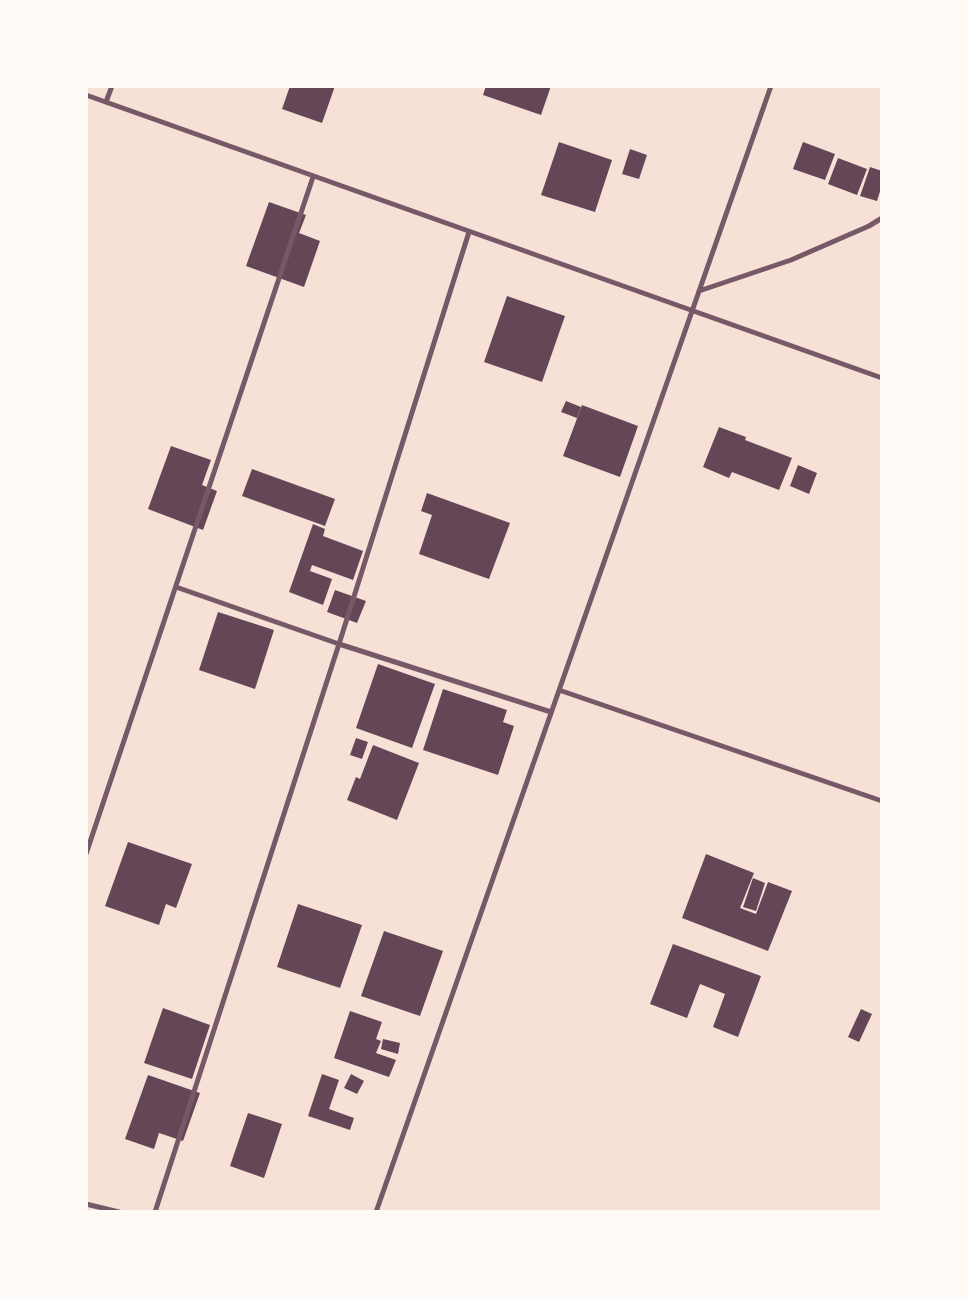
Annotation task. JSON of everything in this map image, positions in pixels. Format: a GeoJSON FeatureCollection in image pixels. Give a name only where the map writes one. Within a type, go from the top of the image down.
{"type":"FeatureCollection","features":[{"type":"Feature","properties":{"kind":"street"},"geometry":{"type":"LineString","coordinates":[[106,102],[112,86]]}},
{"type":"Feature","properties":{"kind":"street"},"geometry":{"type":"LineString","coordinates":[[376,1212],[771,86]]}},
{"type":"Feature","properties":{"kind":"street"},"geometry":{"type":"LineString","coordinates":[[86,95],[312,177],[882,378]]}},
{"type":"Feature","properties":{"kind":"street"},"geometry":{"type":"LineString","coordinates":[[86,854],[312,177]]}},
{"type":"Feature","properties":{"kind":"street"},"geometry":{"type":"LineString","coordinates":[[699,291],[791,260],[869,226],[882,218]]}},
{"type":"Feature","properties":{"kind":"street"},"geometry":{"type":"LineString","coordinates":[[155,1212],[339,644],[469,232]]}},
{"type":"Feature","properties":{"kind":"street"},"geometry":{"type":"LineString","coordinates":[[176,587],[339,644],[551,712]]}},
{"type":"Feature","properties":{"kind":"street"},"geometry":{"type":"LineString","coordinates":[[559,690],[882,801]]}},
{"type":"Feature","properties":{"kind":"street"},"geometry":{"type":"LineString","coordinates":[[86,1204],[119,1212]]}},
{"type":"Feature","properties":{"kind":"building"},"geometry":{"type":"Polygon","coordinates":[[[290,86],[335,86],[322,123],[282,109],[290,86]]]}},
{"type":"Feature","properties":{"kind":"building"},"geometry":{"type":"Polygon","coordinates":[[[486,86],[551,86],[541,115],[483,95],[486,86]]]}},
{"type":"Feature","properties":{"kind":"building"},"geometry":{"type":"Polygon","coordinates":[[[559,142],[612,160],[595,212],[541,195],[559,142]]]}},
{"type":"Feature","properties":{"kind":"building"},"geometry":{"type":"Polygon","coordinates":[[[803,142],[835,154],[825,180],[793,169],[803,142]]]}},
{"type":"Feature","properties":{"kind":"building"},"geometry":{"type":"Polygon","coordinates":[[[630,149],[647,155],[639,179],[622,174],[630,149]]]}},
{"type":"Feature","properties":{"kind":"building"},"geometry":{"type":"Polygon","coordinates":[[[838,158],[867,169],[857,195],[828,184],[838,158]]]}},
{"type":"Feature","properties":{"kind":"building"},"geometry":{"type":"Polygon","coordinates":[[[870,167],[882,171],[882,185],[877,201],[860,196],[870,167]]]}},
{"type":"Feature","properties":{"kind":"building"},"geometry":{"type":"Polygon","coordinates":[[[269,202],[306,215],[299,233],[320,241],[304,287],[246,266],[269,202]]]}},
{"type":"Feature","properties":{"kind":"building"},"geometry":{"type":"Polygon","coordinates":[[[507,296],[565,316],[542,382],[484,362],[507,296]]]}},
{"type":"Feature","properties":{"kind":"building"},"geometry":{"type":"Polygon","coordinates":[[[566,401],[581,407],[577,418],[561,412],[566,401]]]}},
{"type":"Feature","properties":{"kind":"building"},"geometry":{"type":"Polygon","coordinates":[[[582,405],[638,426],[620,477],[563,456],[582,405]]]}},
{"type":"Feature","properties":{"kind":"building"},"geometry":{"type":"Polygon","coordinates":[[[719,427],[746,437],[745,440],[792,458],[779,490],[732,472],[729,478],[703,467],[719,427]]]}},
{"type":"Feature","properties":{"kind":"building"},"geometry":{"type":"Polygon","coordinates":[[[171,446],[211,460],[202,485],[217,491],[203,530],[148,509],[171,446]]]}},
{"type":"Feature","properties":{"kind":"building"},"geometry":{"type":"Polygon","coordinates":[[[798,465],[817,473],[809,494],[790,486],[798,465]]]}},
{"type":"Feature","properties":{"kind":"building"},"geometry":{"type":"Polygon","coordinates":[[[252,469],[335,499],[325,526],[242,496],[252,469]]]}},
{"type":"Feature","properties":{"kind":"building"},"geometry":{"type":"Polygon","coordinates":[[[427,493],[510,523],[489,579],[419,554],[432,515],[421,511],[427,493]]]}},
{"type":"Feature","properties":{"kind":"building"},"geometry":{"type":"Polygon","coordinates":[[[313,524],[325,529],[323,536],[363,551],[353,580],[312,565],[310,571],[332,579],[323,605],[289,592],[313,524]]]}},
{"type":"Feature","properties":{"kind":"building"},"geometry":{"type":"Polygon","coordinates":[[[335,590],[366,601],[357,623],[327,612],[335,590]]]}},
{"type":"Feature","properties":{"kind":"building"},"geometry":{"type":"Polygon","coordinates":[[[218,612],[274,630],[255,689],[199,670],[218,612]]]}},
{"type":"Feature","properties":{"kind":"building"},"geometry":{"type":"Polygon","coordinates":[[[378,664],[435,684],[412,748],[356,728],[378,664]]]}},
{"type":"Feature","properties":{"kind":"building"},"geometry":{"type":"Polygon","coordinates":[[[443,689],[507,710],[503,722],[514,726],[498,775],[423,750],[443,689]]]}},
{"type":"Feature","properties":{"kind":"building"},"geometry":{"type":"Polygon","coordinates":[[[356,738],[368,742],[362,759],[350,755],[356,738]]]}},
{"type":"Feature","properties":{"kind":"building"},"geometry":{"type":"Polygon","coordinates":[[[373,745],[419,763],[397,820],[347,800],[356,777],[360,779],[373,745]]]}},
{"type":"Feature","properties":{"kind":"building"},"geometry":{"type":"Polygon","coordinates":[[[128,842],[192,864],[176,908],[166,904],[159,925],[105,906],[128,842]]]}},
{"type":"Feature","properties":{"kind":"building"},"geometry":{"type":"Polygon","coordinates":[[[706,854],[754,873],[740,908],[756,914],[768,882],[792,891],[768,951],[682,918],[706,854]]]}},
{"type":"Feature","properties":{"kind":"building"},"geometry":{"type":"Polygon","coordinates":[[[753,878],[765,883],[756,911],[743,907],[753,878]]]}},
{"type":"Feature","properties":{"kind":"building"},"geometry":{"type":"Polygon","coordinates":[[[298,904],[362,925],[340,988],[277,967],[298,904]]]}},
{"type":"Feature","properties":{"kind":"building"},"geometry":{"type":"Polygon","coordinates":[[[384,931],[443,951],[420,1016],[361,996],[384,931]]]}},
{"type":"Feature","properties":{"kind":"building"},"geometry":{"type":"Polygon","coordinates":[[[673,944],[761,976],[738,1037],[713,1027],[725,994],[700,984],[687,1018],[650,1004],[673,944]]]}},
{"type":"Feature","properties":{"kind":"building"},"geometry":{"type":"Polygon","coordinates":[[[163,1008],[210,1025],[192,1079],[144,1063],[163,1008]]]}},
{"type":"Feature","properties":{"kind":"building"},"geometry":{"type":"Polygon","coordinates":[[[861,1009],[872,1014],[859,1042],[848,1037],[861,1009]]]}},
{"type":"Feature","properties":{"kind":"building"},"geometry":{"type":"Polygon","coordinates":[[[350,1011],[382,1022],[376,1039],[381,1041],[376,1053],[396,1060],[389,1077],[334,1058],[350,1011]]]}},
{"type":"Feature","properties":{"kind":"building"},"geometry":{"type":"Polygon","coordinates":[[[383,1039],[400,1043],[398,1054],[381,1049],[383,1039]]]}},
{"type":"Feature","properties":{"kind":"building"},"geometry":{"type":"Polygon","coordinates":[[[322,1074],[339,1080],[329,1109],[354,1118],[350,1130],[308,1116],[322,1074]]]}},
{"type":"Feature","properties":{"kind":"building"},"geometry":{"type":"Polygon","coordinates":[[[351,1074],[364,1081],[357,1094],[344,1088],[351,1074]]]}},
{"type":"Feature","properties":{"kind":"building"},"geometry":{"type":"Polygon","coordinates":[[[148,1075],[200,1093],[183,1141],[159,1133],[154,1149],[125,1139],[148,1075]]]}},
{"type":"Feature","properties":{"kind":"building"},"geometry":{"type":"Polygon","coordinates":[[[248,1113],[282,1124],[264,1178],[230,1166],[248,1113]]]}}]}
